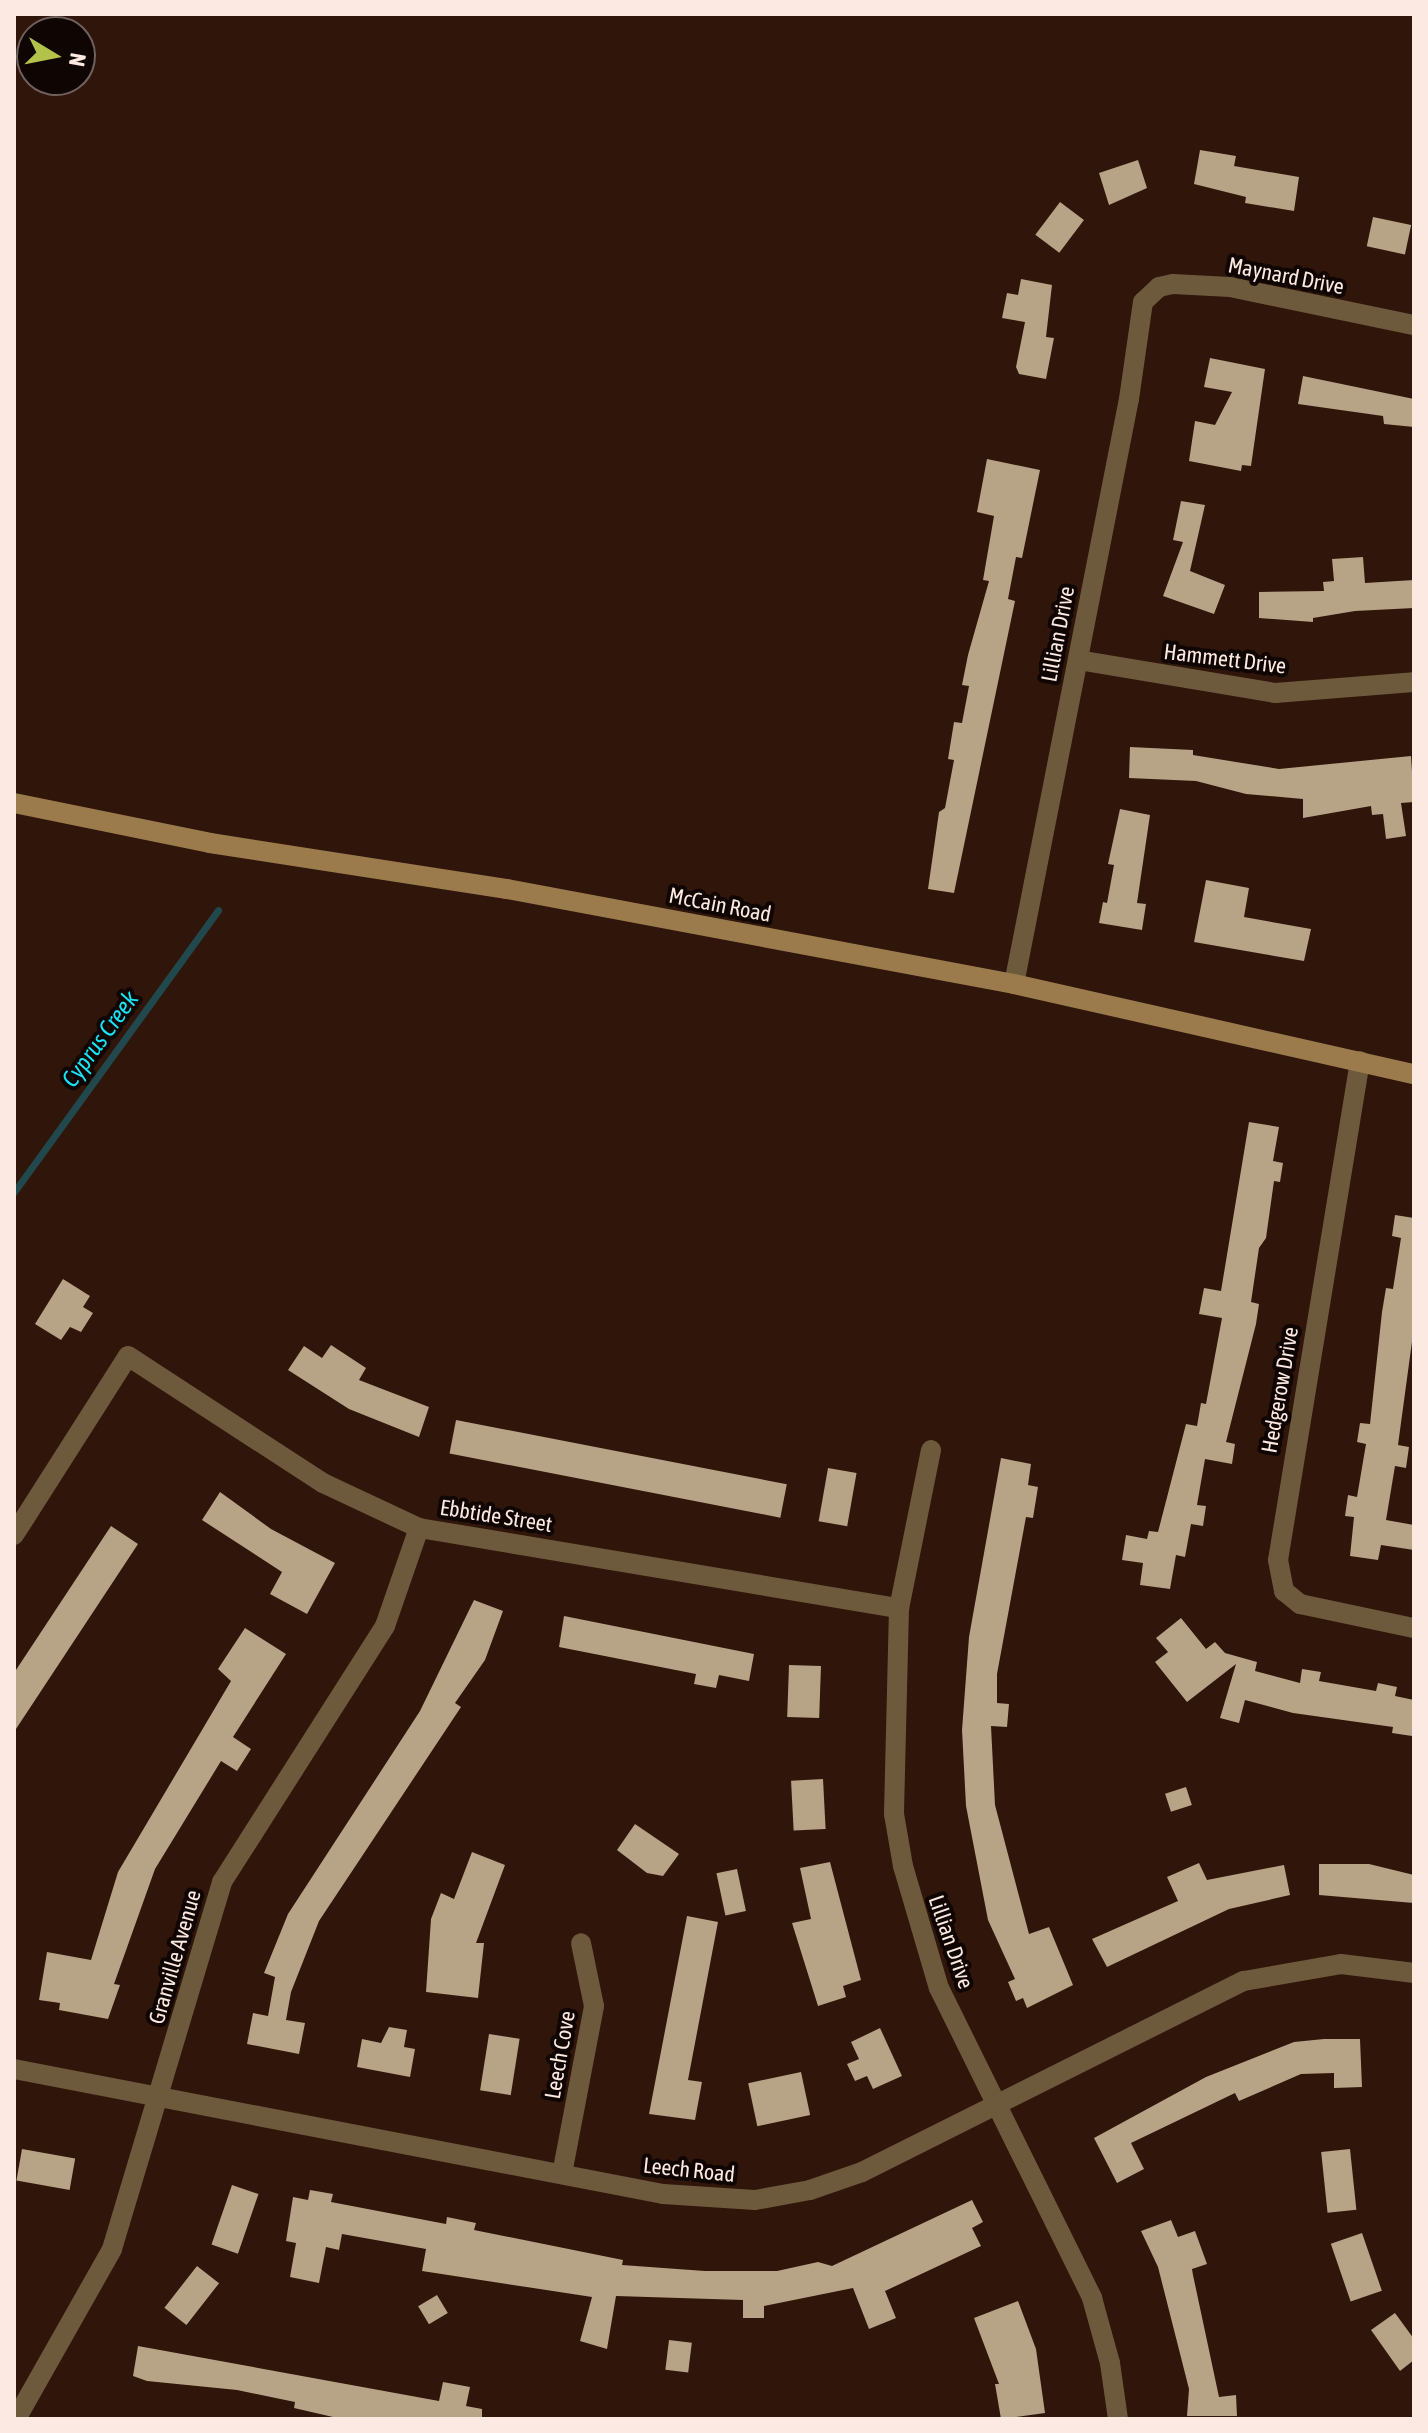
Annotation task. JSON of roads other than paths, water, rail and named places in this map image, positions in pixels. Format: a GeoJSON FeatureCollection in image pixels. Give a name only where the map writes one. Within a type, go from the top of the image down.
{"type":"FeatureCollection","features":[{"type":"Feature","properties":{"kind":"street","name":"Maynard Drive"},"geometry":{"type":"LineString","coordinates":[[1150,293],[1173,284],[1230,287],[1414,325]]}},
{"type":"Feature","properties":{"kind":"street","name":"Lillian Drive"},"geometry":{"type":"LineString","coordinates":[[1014,984],[1078,660],[1143,302],[1150,293]]}},
{"type":"Feature","properties":{"kind":"street","name":"Hammett Drive"},"geometry":{"type":"LineString","coordinates":[[1078,660],[1266,693],[1414,682]]}},
{"type":"Feature","properties":{"kind":"street","name":"McCain Road"},"geometry":{"type":"LineString","coordinates":[[14,803],[210,843],[507,889],[1014,984],[1414,1074]]}},
{"type":"Feature","properties":{"kind":"street","name":"Hedgerow Drive"},"geometry":{"type":"LineString","coordinates":[[1360,1061],[1278,1560],[1284,1591],[1300,1604],[1414,1628]]}},
{"type":"Feature","properties":{"kind":"street","name":"Ebbtide Street"},"geometry":{"type":"LineString","coordinates":[[14,1535],[128,1356],[323,1483],[419,1528],[899,1608]]}},
{"type":"Feature","properties":{"kind":"street","name":"Lillian Drive"},"geometry":{"type":"LineString","coordinates":[[931,1450],[899,1608],[894,1814],[903,1866],[939,1988],[1092,2298],[1110,2363],[1118,2419]]}},
{"type":"Feature","properties":{"kind":"street","name":"Granville Avenue"},"geometry":{"type":"LineString","coordinates":[[18,2419],[112,2249],[222,1882],[385,1626],[419,1528]]}},
{"type":"Feature","properties":{"kind":"street","name":"Leech Cove"},"geometry":{"type":"LineString","coordinates":[[562,2174],[594,2006],[581,1943]]}},
{"type":"Feature","properties":{"kind":"street","name":"Leech Road"},"geometry":{"type":"LineString","coordinates":[[14,2069],[158,2101],[709,2200],[782,2196],[862,2172],[1244,1981],[1341,1964],[1414,1973]]}},
{"type":"Feature","properties":{"kind":"waterway","name":"Cyprus Creek"},"geometry":{"type":"LineString","coordinates":[[14,1192],[218,910]]}}]}
